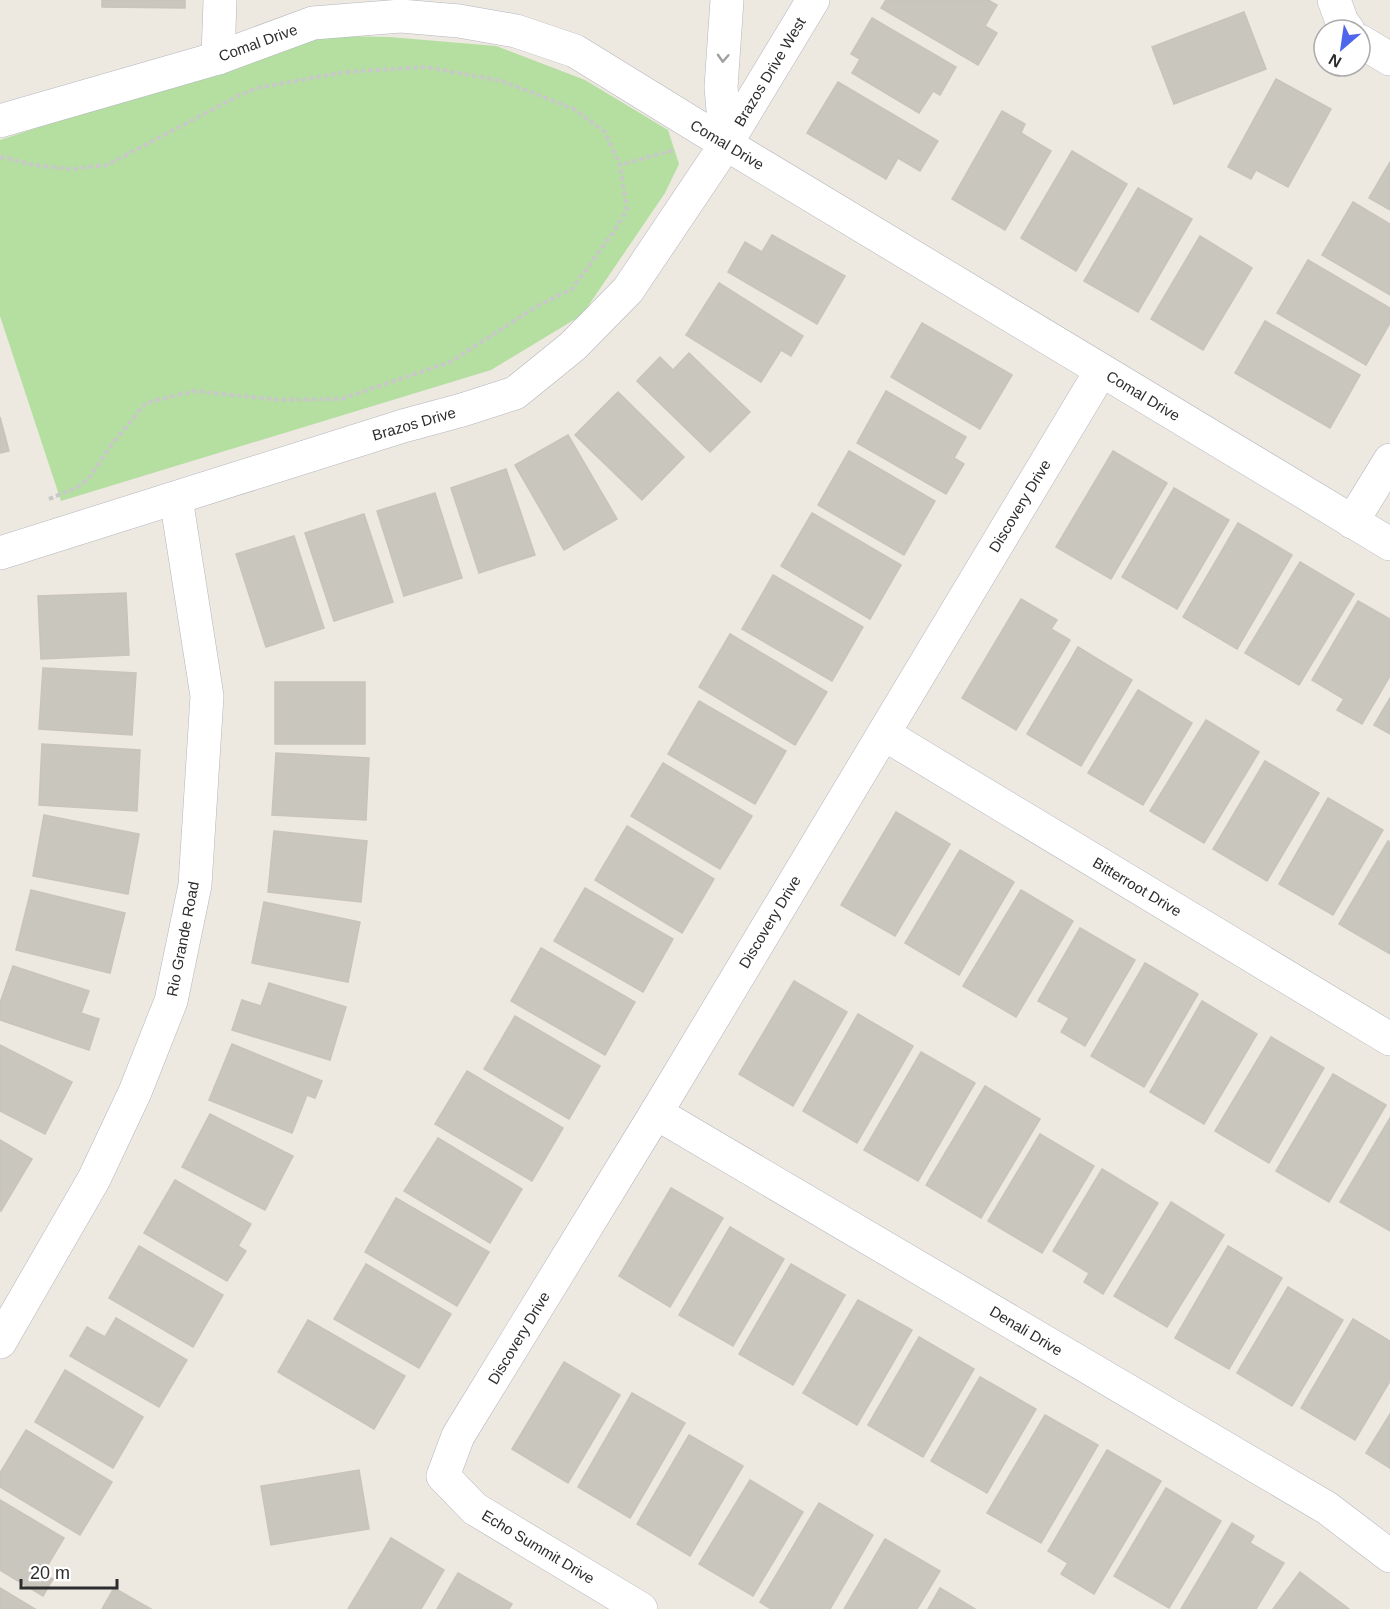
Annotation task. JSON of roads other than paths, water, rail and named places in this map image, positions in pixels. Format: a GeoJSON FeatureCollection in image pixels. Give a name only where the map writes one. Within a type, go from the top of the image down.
{"type":"FeatureCollection","features":[{"type":"Feature","properties":{"kind":"street"},"geometry":{"type":"LineString","coordinates":[[218,58],[220,0]]}},
{"type":"Feature","properties":{"kind":"street"},"geometry":{"type":"LineString","coordinates":[[726,0],[721,87],[726,144]]}},
{"type":"Feature","properties":{"kind":"street","name":"Brazos Drive West"},"geometry":{"type":"LineString","coordinates":[[726,144],[813,0]]}},
{"type":"Feature","properties":{"kind":"street"},"geometry":{"type":"LineString","coordinates":[[1334,0],[1341,18]]}},
{"type":"Feature","properties":{"kind":"street","name":"Comal Drive"},"geometry":{"type":"LineString","coordinates":[[0,121],[218,58],[313,23],[401,16],[459,21],[516,31],[574,51],[1390,544]]}},
{"type":"Feature","properties":{"kind":"street"},"geometry":{"type":"LineString","coordinates":[[1372,48],[1390,59]]}},
{"type":"Feature","properties":{"kind":"street","name":"Brazos Drive"},"geometry":{"type":"LineString","coordinates":[[0,553],[514,393],[573,346],[628,290],[726,144]]}},
{"type":"Feature","properties":{"kind":"street","name":"Discovery Drive"},"geometry":{"type":"LineString","coordinates":[[443,1476],[459,1436],[656,1113],[1101,370]]}},
{"type":"Feature","properties":{"kind":"street"},"geometry":{"type":"LineString","coordinates":[[1352,522],[1390,460]]}},
{"type":"Feature","properties":{"kind":"street","name":"Rio Grande Road"},"geometry":{"type":"LineString","coordinates":[[0,1342],[94,1179],[135,1092],[171,1001],[195,885],[207,696],[176,498]]}},
{"type":"Feature","properties":{"kind":"street","name":"Bitterroot Drive"},"geometry":{"type":"LineString","coordinates":[[884,734],[1390,1040]]}},
{"type":"Feature","properties":{"kind":"street","name":"Denali Drive"},"geometry":{"type":"LineString","coordinates":[[656,1113],[1327,1508],[1390,1556]]}},
{"type":"Feature","properties":{"kind":"street","name":"Echo Summit Drive"},"geometry":{"type":"LineString","coordinates":[[443,1476],[474,1509],[641,1609]]}}]}
